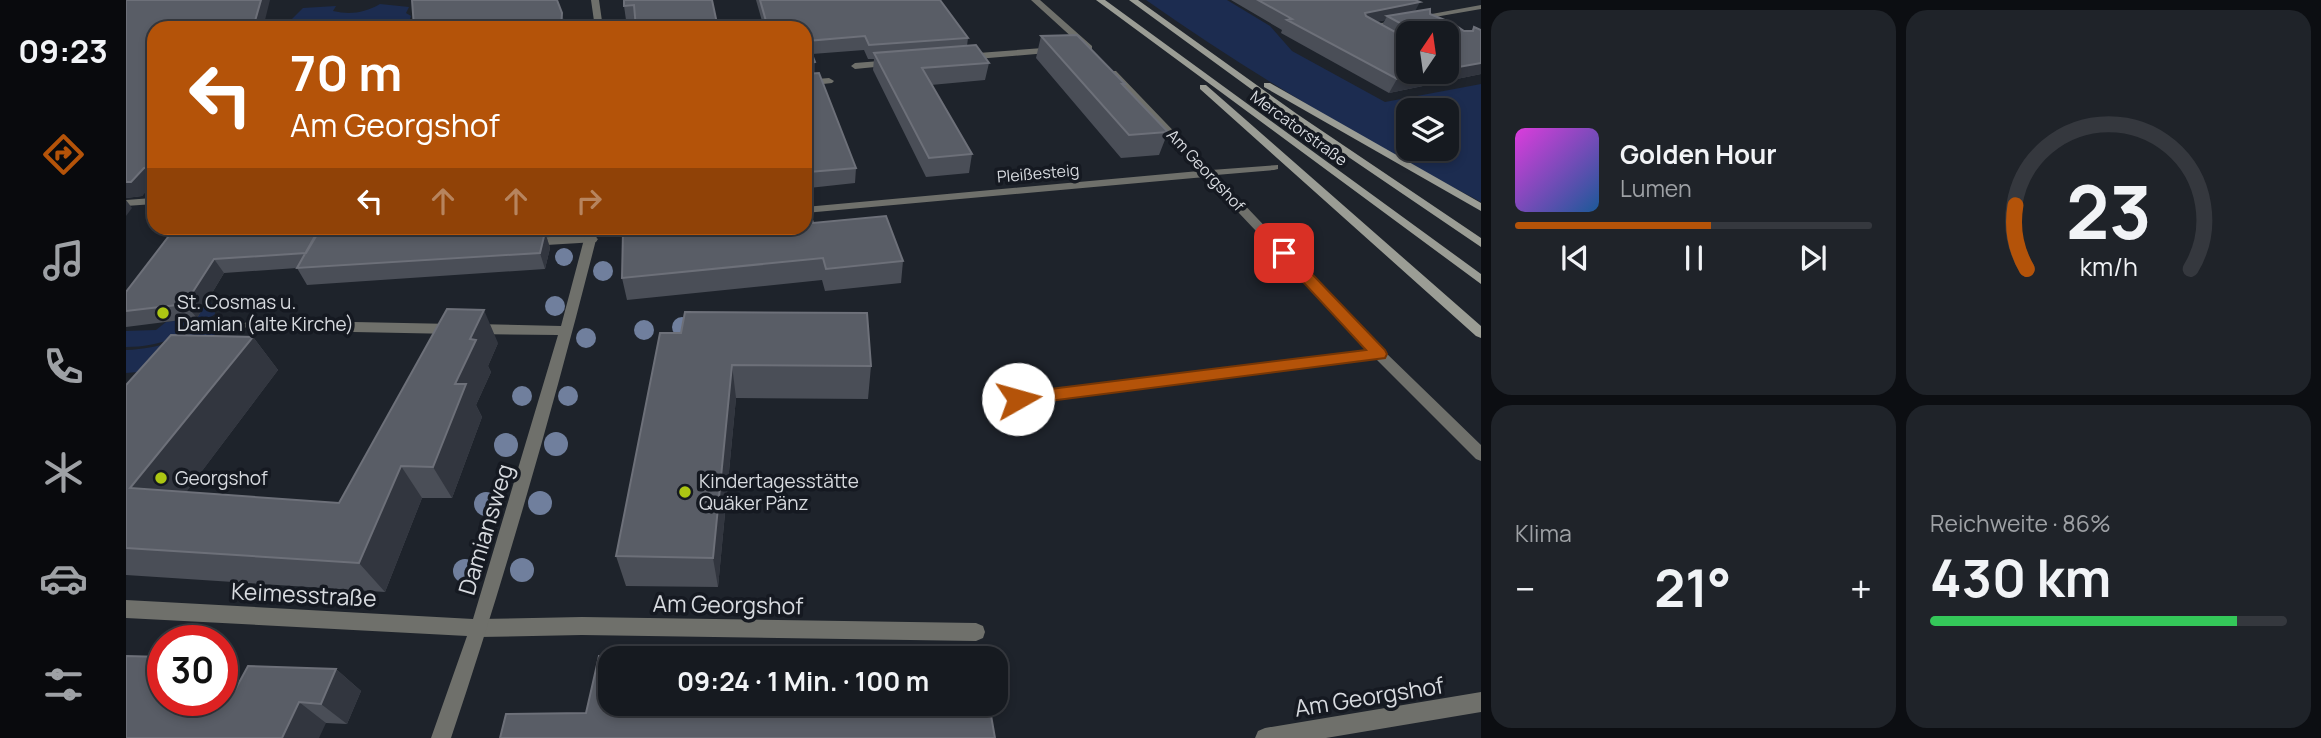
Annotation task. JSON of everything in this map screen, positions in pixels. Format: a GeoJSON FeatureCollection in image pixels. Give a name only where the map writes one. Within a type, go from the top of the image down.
{"type":"FeatureCollection","features":[{"type":"Feature","properties":{"kind":"main road","name":"Mercatorstraße"},"geometry":{"type":"LineString","coordinates":[[1100,0],[1481,279]]}},
{"type":"Feature","properties":{"kind":"main road","name":"Mercatorstraße"},"geometry":{"type":"LineString","coordinates":[[1133,0],[1294,116],[1481,243]]}},
{"type":"Feature","properties":{"kind":"main road"},"geometry":{"type":"LineString","coordinates":[[1178,31],[1316,116],[1481,208]]}},
{"type":"Feature","properties":{"kind":"main road"},"geometry":{"type":"LineString","coordinates":[[1150,38],[1481,333]]}},
{"type":"Feature","properties":{"kind":"street"},"geometry":{"type":"LineString","coordinates":[[594,0],[598,21]]}},
{"type":"Feature","properties":{"kind":"street"},"geometry":{"type":"LineString","coordinates":[[1035,0],[1098,57]]}},
{"type":"Feature","properties":{"kind":"street"},"geometry":{"type":"LineString","coordinates":[[1376,33],[1364,27],[1481,7]]}},
{"type":"Feature","properties":{"kind":"street"},"geometry":{"type":"LineString","coordinates":[[1448,21],[1481,16]]}},
{"type":"Feature","properties":{"kind":"street"},"geometry":{"type":"LineString","coordinates":[[1075,49],[1089,48]]}},
{"type":"Feature","properties":{"kind":"street"},"geometry":{"type":"LineString","coordinates":[[951,58],[1061,50]]}},
{"type":"Feature","properties":{"kind":"street"},"geometry":{"type":"LineString","coordinates":[[855,65],[896,62]]}},
{"type":"Feature","properties":{"kind":"street","name":"Am Georgshof"},"geometry":{"type":"LineString","coordinates":[[1107,67],[1379,354],[1481,455]]}},
{"type":"Feature","properties":{"kind":"street"},"geometry":{"type":"LineString","coordinates":[[812,82],[829,81]]}},
{"type":"Feature","properties":{"kind":"street","name":"Pleißesteig"},"geometry":{"type":"LineString","coordinates":[[812,209],[1274,167]]}},
{"type":"Feature","properties":{"kind":"street"},"geometry":{"type":"LineString","coordinates":[[126,203],[147,201]]}},
{"type":"Feature","properties":{"kind":"street"},"geometry":{"type":"LineString","coordinates":[[514,243],[571,235]]}},
{"type":"Feature","properties":{"kind":"street","name":"Damiansweg"},"geometry":{"type":"LineString","coordinates":[[441,738],[479,628],[567,331],[592,235]]}},
{"type":"Feature","properties":{"kind":"street"},"geometry":{"type":"LineString","coordinates":[[249,325],[567,331]]}},
{"type":"Feature","properties":{"kind":"street"},"geometry":{"type":"LineString","coordinates":[[1018,399],[1379,354]]}},
{"type":"Feature","properties":{"kind":"street","name":"Keimesstraße"},"geometry":{"type":"LineString","coordinates":[[126,609],[479,628]]}},
{"type":"Feature","properties":{"kind":"street","name":"Am Georgshof"},"geometry":{"type":"LineString","coordinates":[[479,628],[582,626],[976,632]]}},
{"type":"Feature","properties":{"kind":"street","name":"Am Georgshof"},"geometry":{"type":"LineString","coordinates":[[1265,738],[1481,702]]}},
{"type":"Feature","properties":{"kind":"shaded area"},"geometry":{"type":"Polygon","coordinates":[[[1146,0],[1227,0],[1270,26],[1292,51],[1385,102],[1396,100],[1396,156],[1310,106],[1227,55],[1146,0]]]}},
{"type":"Feature","properties":{"kind":"shaded area"},"geometry":{"type":"Polygon","coordinates":[[[380,4],[409,7],[406,13],[411,16],[404,21],[290,21],[303,8],[336,6],[333,11],[345,13],[380,4]]]}},
{"type":"Feature","properties":{"kind":"shaded area"},"geometry":{"type":"Polygon","coordinates":[[[1481,84],[1481,202],[1406,161],[1459,161],[1459,98],[1406,98],[1481,84]]]}},
{"type":"Feature","properties":{"kind":"shaded area"},"geometry":{"type":"Polygon","coordinates":[[[126,300],[208,300],[214,306],[215,314],[174,338],[151,345],[126,347],[126,331],[156,330],[166,322],[197,318],[126,300]]]}},
{"type":"Feature","properties":{"kind":"shaded area"},"geometry":{"type":"Polygon","coordinates":[[[219,318],[222,322],[196,367],[126,373],[126,350],[174,341],[219,318]]]}},
{"type":"Feature","properties":{"kind":"building"},"geometry":{"type":"Polygon","coordinates":[[[126,0],[261,0],[255,21],[147,21],[147,168],[131,182],[126,182],[126,0]]]}},
{"type":"Feature","properties":{"kind":"building"},"geometry":{"type":"Polygon","coordinates":[[[412,0],[557,0],[562,13],[561,21],[414,21],[412,0]]]}},
{"type":"Feature","properties":{"kind":"building"},"geometry":{"type":"Polygon","coordinates":[[[624,0],[712,0],[716,21],[635,21],[634,5],[624,6],[624,0]]]}},
{"type":"Feature","properties":{"kind":"building"},"geometry":{"type":"Polygon","coordinates":[[[760,0],[940,0],[968,38],[869,45],[865,36],[812,41],[812,21],[766,21],[760,0]]]}},
{"type":"Feature","properties":{"kind":"building"},"geometry":{"type":"Polygon","coordinates":[[[1258,0],[1420,2],[1365,13],[1396,33],[1396,78],[1287,20],[1292,19],[1258,0]]]}},
{"type":"Feature","properties":{"kind":"building"},"geometry":{"type":"Polygon","coordinates":[[[1430,9],[1430,14],[1447,21],[1396,21],[1387,16],[1430,9]]]}},
{"type":"Feature","properties":{"kind":"building"},"geometry":{"type":"Polygon","coordinates":[[[1474,27],[1481,30],[1481,63],[1460,67],[1460,28],[1473,31],[1474,27]]]}},
{"type":"Feature","properties":{"kind":"building"},"geometry":{"type":"Polygon","coordinates":[[[1077,35],[1168,132],[1129,135],[1041,36],[1077,35]]]}},
{"type":"Feature","properties":{"kind":"building"},"geometry":{"type":"Polygon","coordinates":[[[976,45],[989,63],[922,68],[972,154],[929,158],[874,53],[976,45]]]}},
{"type":"Feature","properties":{"kind":"building"},"geometry":{"type":"Polygon","coordinates":[[[819,73],[856,168],[812,172],[812,74],[819,73]]]}},
{"type":"Feature","properties":{"kind":"building"},"geometry":{"type":"Polygon","coordinates":[[[886,216],[903,261],[826,269],[823,258],[622,278],[623,235],[812,235],[812,219],[813,223],[886,216]]]}},
{"type":"Feature","properties":{"kind":"building"},"geometry":{"type":"Polygon","coordinates":[[[170,235],[317,235],[306,253],[214,259],[185,304],[126,311],[126,292],[170,235]]]}},
{"type":"Feature","properties":{"kind":"building"},"geometry":{"type":"Polygon","coordinates":[[[544,235],[540,253],[297,268],[315,236],[544,235]]]}},
{"type":"Feature","properties":{"kind":"building"},"geometry":{"type":"Polygon","coordinates":[[[447,309],[484,310],[470,339],[476,340],[455,384],[466,384],[433,467],[401,466],[359,563],[126,548],[126,385],[171,335],[253,337],[130,488],[339,503],[447,309]]]}},
{"type":"Feature","properties":{"kind":"building","name":"Kindertagesstätte Quäker Pänz"},"geometry":{"type":"Polygon","coordinates":[[[685,312],[867,313],[871,366],[732,365],[713,558],[616,556],[660,333],[681,333],[685,312]]]}},
{"type":"Feature","properties":{"kind":"building"},"geometry":{"type":"Polygon","coordinates":[[[126,656],[147,657],[147,716],[238,716],[238,684],[248,666],[336,669],[321,704],[299,702],[282,738],[126,738],[126,656]]]}},
{"type":"Feature","properties":{"kind":"building"},"geometry":{"type":"Polygon","coordinates":[[[598,660],[598,716],[991,716],[995,738],[500,738],[506,714],[586,713],[598,660]]]}},
{"type":"Feature","properties":{"kind":"place","name":"St. Cosmas u. Damian (alte Kirche)"},"geometry":{"type":"Point","coordinates":[163,313]}},
{"type":"Feature","properties":{"kind":"place","name":"Georgshof"},"geometry":{"type":"Point","coordinates":[161,478]}},
{"type":"Feature","properties":{"kind":"place","name":"Kindertagesstätte Quäker Pänz"},"geometry":{"type":"Point","coordinates":[685,492]}},
{"type":"Feature","properties":{"kind":"route"},"geometry":{"type":"LineString","coordinates":[[1018,399],[1379,354],[1284,253]]}}]}
